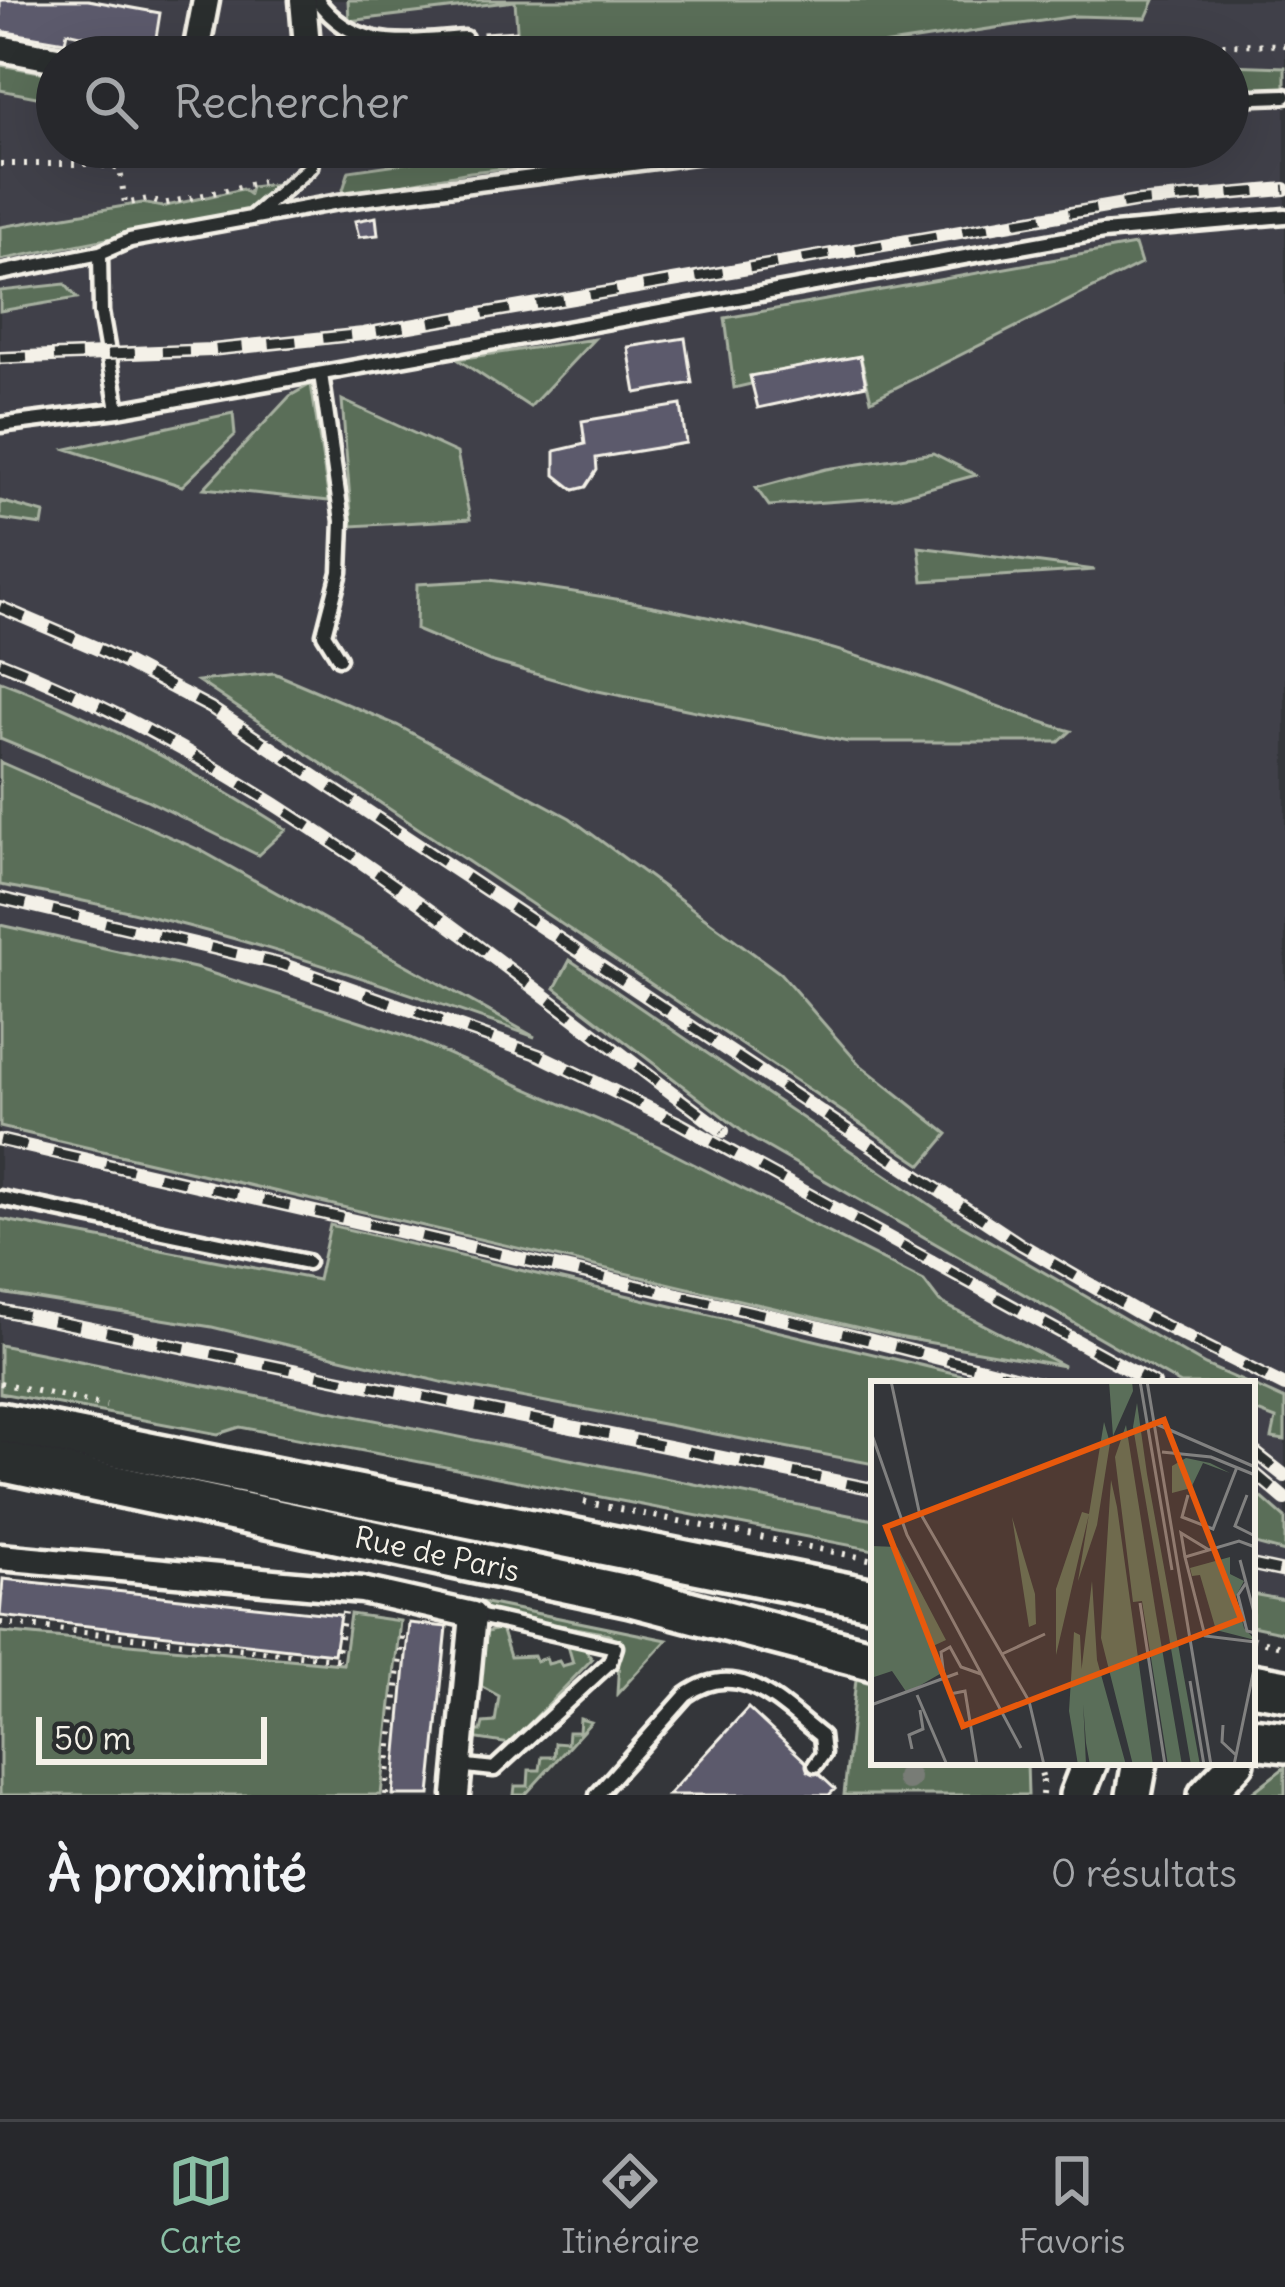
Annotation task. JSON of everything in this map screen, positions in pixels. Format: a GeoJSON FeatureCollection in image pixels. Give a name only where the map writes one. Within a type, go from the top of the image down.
{"type":"FeatureCollection","features":[{"type":"Feature","properties":{"kind":"main road","name":"Rue de Paris"},"geometry":{"type":"LineString","coordinates":[[0,1423],[871,1598]]}},
{"type":"Feature","properties":{"kind":"main road","name":"Rue de Paris"},"geometry":{"type":"LineString","coordinates":[[0,1461],[631,1596],[871,1659]]}},
{"type":"Feature","properties":{"kind":"main road"},"geometry":{"type":"LineString","coordinates":[[1255,1685],[1285,1690]]}},
{"type":"Feature","properties":{"kind":"main road"},"geometry":{"type":"LineString","coordinates":[[1067,1788],[1087,1765]]}},
{"type":"Feature","properties":{"kind":"main road"},"geometry":{"type":"LineString","coordinates":[[1135,1795],[1139,1765]]}},
{"type":"Feature","properties":{"kind":"main road"},"geometry":{"type":"LineString","coordinates":[[1205,1795],[1235,1765]]}},
{"type":"Feature","properties":{"kind":"street"},"geometry":{"type":"LineString","coordinates":[[199,36],[206,0]]}},
{"type":"Feature","properties":{"kind":"street"},"geometry":{"type":"LineString","coordinates":[[303,0],[306,36]]}},
{"type":"Feature","properties":{"kind":"street"},"geometry":{"type":"LineString","coordinates":[[0,48],[36,55]]}},
{"type":"Feature","properties":{"kind":"street"},"geometry":{"type":"LineString","coordinates":[[0,1557],[347,1589],[473,1615],[456,1795]]}},
{"type":"Feature","properties":{"kind":"lane"},"geometry":{"type":"LineString","coordinates":[[317,0],[358,36]]}},
{"type":"Feature","properties":{"kind":"lane"},"geometry":{"type":"LineString","coordinates":[[1249,98],[1285,97]]}},
{"type":"Feature","properties":{"kind":"lane"},"geometry":{"type":"LineString","coordinates":[[251,218],[309,168]]}},
{"type":"Feature","properties":{"kind":"lane"},"geometry":{"type":"LineString","coordinates":[[0,273],[100,254],[130,240],[251,218],[612,168]]}},
{"type":"Feature","properties":{"kind":"lane"},"geometry":{"type":"LineString","coordinates":[[0,425],[118,410],[1103,232],[1285,216]]}},
{"type":"Feature","properties":{"kind":"lane"},"geometry":{"type":"LineString","coordinates":[[100,254],[101,312],[118,410]]}},
{"type":"Feature","properties":{"kind":"lane"},"geometry":{"type":"LineString","coordinates":[[322,374],[342,521],[340,572],[324,634],[339,658]]}},
{"type":"Feature","properties":{"kind":"lane"},"geometry":{"type":"LineString","coordinates":[[0,1198],[307,1262]]}},
{"type":"Feature","properties":{"kind":"lane"},"geometry":{"type":"LineString","coordinates":[[458,1765],[494,1769],[610,1662],[615,1647],[473,1615]]}},
{"type":"Feature","properties":{"kind":"lane"},"geometry":{"type":"LineString","coordinates":[[597,1795],[686,1695],[723,1678],[757,1687],[821,1736],[823,1754],[815,1765]]}},
{"type":"Feature","properties":{"kind":"path"},"geometry":{"type":"LineString","coordinates":[[1249,44],[1285,45]]}},
{"type":"Feature","properties":{"kind":"path"},"geometry":{"type":"LineString","coordinates":[[0,164],[36,164]]}},
{"type":"Feature","properties":{"kind":"path"},"geometry":{"type":"LineString","coordinates":[[115,168],[120,169],[125,204],[148,199],[163,204],[246,183],[290,182]]}},
{"type":"Feature","properties":{"kind":"path"},"geometry":{"type":"LineString","coordinates":[[0,1623],[337,1658],[347,1589]]}},
{"type":"Feature","properties":{"kind":"path"},"geometry":{"type":"LineString","coordinates":[[386,1795],[406,1600]]}},
{"type":"Feature","properties":{"kind":"path"},"geometry":{"type":"LineString","coordinates":[[1255,1640],[1285,1647]]}},
{"type":"Feature","properties":{"kind":"path"},"geometry":{"type":"LineString","coordinates":[[1039,1765],[1042,1795]]}},
{"type":"Feature","properties":{"kind":"path"},"geometry":{"type":"LineString","coordinates":[[1042,1779],[1067,1788]]}},
{"type":"Feature","properties":{"kind":"shaded area"},"geometry":{"type":"Polygon","coordinates":[[[0,0],[1285,0],[1285,1617],[1255,1612],[1255,1381],[871,1381],[871,1536],[0,1360],[0,0]]]}},
{"type":"Feature","properties":{"kind":"green space"},"geometry":{"type":"Polygon","coordinates":[[[348,0],[1154,0],[1146,18],[1075,16],[942,36],[518,36],[515,1],[349,21],[348,0]]]}},
{"type":"Feature","properties":{"kind":"green space"},"geometry":{"type":"Polygon","coordinates":[[[0,65],[36,71],[36,97],[0,90],[0,65]]]}},
{"type":"Feature","properties":{"kind":"green space"},"geometry":{"type":"Polygon","coordinates":[[[1249,66],[1285,67],[1285,90],[1249,90],[1249,66]]]}},
{"type":"Feature","properties":{"kind":"green space"},"geometry":{"type":"Polygon","coordinates":[[[370,168],[506,168],[341,196],[349,171],[370,168]]]}},
{"type":"Feature","properties":{"kind":"green space"},"geometry":{"type":"Polygon","coordinates":[[[277,184],[249,211],[0,260],[0,227],[142,203],[162,207],[242,189],[249,194],[251,187],[277,184]]]}},
{"type":"Feature","properties":{"kind":"green space"},"geometry":{"type":"Polygon","coordinates":[[[1135,245],[1141,264],[871,400],[861,358],[734,388],[725,318],[1135,245]]]}},
{"type":"Feature","properties":{"kind":"green space"},"geometry":{"type":"Polygon","coordinates":[[[65,284],[77,298],[0,311],[0,291],[65,284]]]}},
{"type":"Feature","properties":{"kind":"green space"},"geometry":{"type":"Polygon","coordinates":[[[594,339],[530,407],[457,359],[594,339]]]}},
{"type":"Feature","properties":{"kind":"green space"},"geometry":{"type":"Polygon","coordinates":[[[311,384],[329,501],[204,488],[290,396],[311,384]]]}},
{"type":"Feature","properties":{"kind":"green space"},"geometry":{"type":"Polygon","coordinates":[[[342,400],[457,453],[470,519],[352,526],[342,400]]]}},
{"type":"Feature","properties":{"kind":"green space"},"geometry":{"type":"Polygon","coordinates":[[[233,413],[235,435],[182,486],[67,449],[233,413]]]}},
{"type":"Feature","properties":{"kind":"green space"},"geometry":{"type":"Polygon","coordinates":[[[933,453],[976,475],[896,497],[769,506],[756,488],[826,469],[933,453]]]}},
{"type":"Feature","properties":{"kind":"green space"},"geometry":{"type":"Polygon","coordinates":[[[0,501],[44,513],[42,525],[0,519],[0,501]]]}},
{"type":"Feature","properties":{"kind":"green space"},"geometry":{"type":"Polygon","coordinates":[[[919,547],[1095,570],[923,581],[919,547]]]}},
{"type":"Feature","properties":{"kind":"green space"},"geometry":{"type":"Polygon","coordinates":[[[489,580],[650,605],[757,629],[863,658],[1071,731],[1059,742],[848,742],[588,689],[490,661],[416,630],[417,584],[489,580]]]}},
{"type":"Feature","properties":{"kind":"green space"},"geometry":{"type":"Polygon","coordinates":[[[274,673],[397,725],[570,818],[780,973],[859,1064],[948,1134],[922,1165],[198,681],[274,673]]]}},
{"type":"Feature","properties":{"kind":"green space"},"geometry":{"type":"Polygon","coordinates":[[[0,681],[147,748],[286,829],[258,855],[145,799],[0,739],[0,681]]]}},
{"type":"Feature","properties":{"kind":"green space"},"geometry":{"type":"Polygon","coordinates":[[[0,762],[202,851],[535,1037],[204,930],[0,885],[0,762]]]}},
{"type":"Feature","properties":{"kind":"green space"},"geometry":{"type":"Polygon","coordinates":[[[0,925],[195,968],[404,1035],[658,1146],[924,1281],[940,1302],[1064,1366],[898,1337],[0,1127],[0,925]]]}},
{"type":"Feature","properties":{"kind":"green space"},"geometry":{"type":"Polygon","coordinates":[[[570,960],[948,1217],[1205,1365],[1242,1381],[1176,1381],[751,1138],[555,988],[570,960]]]}},
{"type":"Feature","properties":{"kind":"green space"},"geometry":{"type":"Polygon","coordinates":[[[0,1219],[318,1280],[330,1225],[987,1381],[871,1381],[871,1463],[441,1382],[212,1327],[0,1293],[0,1219]]]}},
{"type":"Feature","properties":{"kind":"green space"},"geometry":{"type":"Polygon","coordinates":[[[0,1345],[871,1519],[871,1549],[240,1427],[218,1434],[0,1393],[0,1345]]]}},
{"type":"Feature","properties":{"kind":"green space"},"geometry":{"type":"Polygon","coordinates":[[[1255,1386],[1285,1400],[1285,1440],[1272,1438],[1276,1419],[1255,1411],[1255,1386]]]}},
{"type":"Feature","properties":{"kind":"green space"},"geometry":{"type":"Polygon","coordinates":[[[1255,1492],[1285,1518],[1285,1552],[1255,1544],[1255,1492]]]}},
{"type":"Feature","properties":{"kind":"green space"},"geometry":{"type":"Polygon","coordinates":[[[1255,1595],[1285,1600],[1285,1633],[1255,1627],[1255,1595]]]}},
{"type":"Feature","properties":{"kind":"green space"},"geometry":{"type":"Polygon","coordinates":[[[476,1601],[667,1640],[617,1694],[620,1643],[609,1634],[480,1611],[476,1601]]]}},
{"type":"Feature","properties":{"kind":"green space"},"geometry":{"type":"Polygon","coordinates":[[[350,1614],[400,1621],[381,1795],[0,1795],[0,1632],[343,1664],[350,1614]]]}},
{"type":"Feature","properties":{"kind":"green space"},"geometry":{"type":"Polygon","coordinates":[[[501,1628],[510,1657],[546,1658],[548,1664],[559,1661],[562,1666],[573,1663],[567,1642],[581,1644],[592,1659],[510,1744],[472,1738],[472,1731],[481,1731],[483,1723],[495,1722],[499,1696],[477,1684],[484,1633],[501,1628]]]}},
{"type":"Feature","properties":{"kind":"green space"},"geometry":{"type":"Polygon","coordinates":[[[856,1679],[871,1683],[871,1765],[1027,1765],[1028,1795],[844,1795],[856,1679]]]}},
{"type":"Feature","properties":{"kind":"green space"},"geometry":{"type":"Polygon","coordinates":[[[580,1719],[591,1722],[525,1795],[514,1795],[515,1786],[528,1786],[529,1770],[540,1770],[542,1757],[554,1757],[555,1743],[567,1744],[568,1732],[579,1732],[580,1719]]]}},
{"type":"Feature","properties":{"kind":"green space"},"geometry":{"type":"Polygon","coordinates":[[[1285,1767],[1285,1795],[1249,1795],[1285,1767]]]}},
{"type":"Feature","properties":{"kind":"building"},"geometry":{"type":"Polygon","coordinates":[[[0,0],[88,0],[160,13],[156,36],[67,32],[66,36],[36,37],[0,31],[0,0]]]}},
{"type":"Feature","properties":{"kind":"building"},"geometry":{"type":"Polygon","coordinates":[[[516,31],[516,36],[484,36],[516,31]]]}},
{"type":"Feature","properties":{"kind":"building"},"geometry":{"type":"Polygon","coordinates":[[[376,217],[378,235],[359,237],[355,221],[376,217]]]}},
{"type":"Feature","properties":{"kind":"building"},"geometry":{"type":"Polygon","coordinates":[[[685,338],[692,383],[636,393],[628,347],[685,338]]]}},
{"type":"Feature","properties":{"kind":"building"},"geometry":{"type":"Polygon","coordinates":[[[860,356],[866,385],[758,408],[750,376],[860,356]]]}},
{"type":"Feature","properties":{"kind":"building"},"geometry":{"type":"Polygon","coordinates":[[[681,405],[686,443],[596,458],[597,470],[586,487],[574,490],[555,475],[555,451],[585,444],[582,421],[681,405]]]}},
{"type":"Feature","properties":{"kind":"building"},"geometry":{"type":"Polygon","coordinates":[[[3,1579],[340,1615],[334,1654],[0,1616],[3,1579]]]}},
{"type":"Feature","properties":{"kind":"building"},"geometry":{"type":"Polygon","coordinates":[[[409,1623],[447,1627],[430,1795],[393,1795],[409,1623]]]}},
{"type":"Feature","properties":{"kind":"building"},"geometry":{"type":"Polygon","coordinates":[[[748,1708],[835,1789],[829,1795],[668,1795],[748,1708]]]}},
{"type":"Feature","properties":{"kind":"railway"},"geometry":{"type":"LineString","coordinates":[[0,358],[211,350],[363,334],[1135,202],[1285,189]]}},
{"type":"Feature","properties":{"kind":"railway"},"geometry":{"type":"LineString","coordinates":[[0,607],[103,651],[211,708],[1020,1244],[1139,1313],[1285,1386]]}},
{"type":"Feature","properties":{"kind":"railway"},"geometry":{"type":"LineString","coordinates":[[0,662],[99,705],[286,812],[464,936],[723,1131]]}},
{"type":"Feature","properties":{"kind":"railway"},"geometry":{"type":"LineString","coordinates":[[0,898],[284,965],[539,1055],[679,1123],[1150,1381]]}},
{"type":"Feature","properties":{"kind":"railway"},"geometry":{"type":"LineString","coordinates":[[0,1140],[805,1324],[1030,1381]]}},
{"type":"Feature","properties":{"kind":"railway"},"geometry":{"type":"LineString","coordinates":[[0,1310],[871,1488]]}},
{"type":"Feature","properties":{"kind":"railway"},"geometry":{"type":"LineString","coordinates":[[1255,1452],[1285,1476]]}},
{"type":"Feature","properties":{"kind":"railway"},"geometry":{"type":"LineString","coordinates":[[1255,1474],[1285,1499]]}},
{"type":"Feature","properties":{"kind":"railway"},"geometry":{"type":"LineString","coordinates":[[1255,1566],[1285,1572]]}}]}
